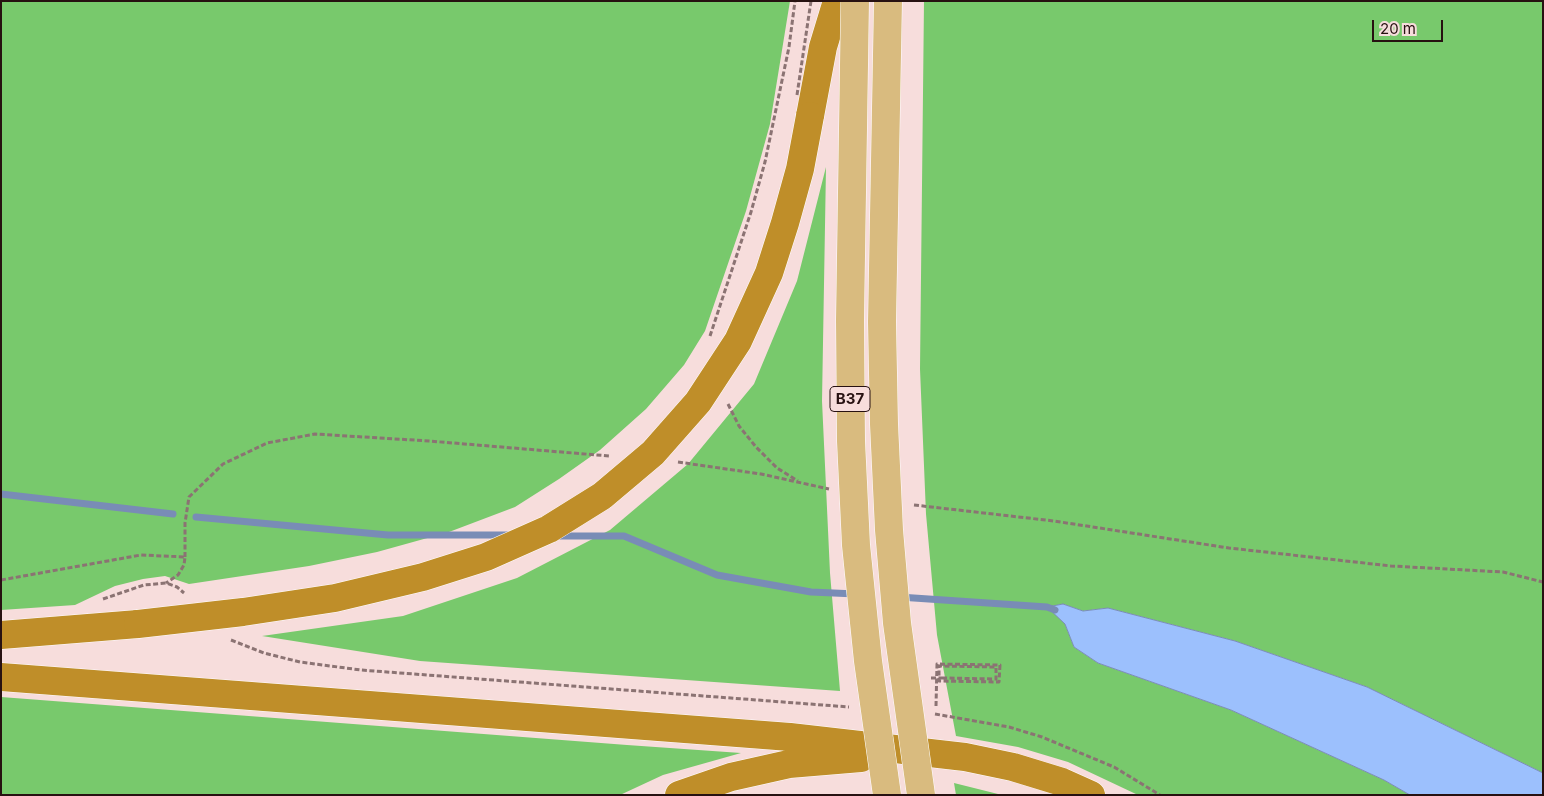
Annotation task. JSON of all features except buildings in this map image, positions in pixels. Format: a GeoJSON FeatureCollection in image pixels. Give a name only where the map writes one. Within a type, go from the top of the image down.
{"type":"FeatureCollection","features":[{"type":"Feature","properties":{"kind":"highway"},"geometry":{"type":"LineString","coordinates":[[1,635],[138,624],[243,612],[335,598],[423,577],[486,557],[549,529],[602,496],[653,453],[698,402],[738,341],[769,273],[800,170],[823,47],[837,1]]}},
{"type":"Feature","properties":{"kind":"highway"},"geometry":{"type":"LineString","coordinates":[[1,677],[790,737],[965,757],[1013,767],[1062,782],[1091,795]]}},
{"type":"Feature","properties":{"kind":"highway"},"geometry":{"type":"LineString","coordinates":[[679,795],[731,777],[789,764],[849,758],[965,757]]}},
{"type":"Feature","properties":{"kind":"main road","name":"B37"},"geometry":{"type":"LineString","coordinates":[[855,1],[850,320],[851,441],[856,545],[868,661],[887,795]]}},
{"type":"Feature","properties":{"kind":"main road","name":"B37"},"geometry":{"type":"LineString","coordinates":[[888,1],[882,322],[884,424],[889,530],[897,623],[921,795]]}},
{"type":"Feature","properties":{"kind":"path"},"geometry":{"type":"LineString","coordinates":[[797,98],[811,1]]}},
{"type":"Feature","properties":{"kind":"path"},"geometry":{"type":"LineString","coordinates":[[166,583],[178,575],[184,565],[185,524],[190,498],[223,464],[267,443],[315,434],[612,456]]}},
{"type":"Feature","properties":{"kind":"path"},"geometry":{"type":"LineString","coordinates":[[669,461],[761,474],[839,491]]}},
{"type":"Feature","properties":{"kind":"path"},"geometry":{"type":"LineString","coordinates":[[905,504],[1054,521],[1238,549],[1391,566],[1503,572],[1543,582]]}},
{"type":"Feature","properties":{"kind":"path"},"geometry":{"type":"LineString","coordinates":[[1,580],[141,555],[185,557]]}},
{"type":"Feature","properties":{"kind":"path"},"geometry":{"type":"LineString","coordinates":[[99,601],[144,585],[166,583],[177,587],[190,600]]}},
{"type":"Feature","properties":{"kind":"path"},"geometry":{"type":"LineString","coordinates":[[229,640],[264,653],[300,662],[361,670],[857,707]]}},
{"type":"Feature","properties":{"kind":"path"},"geometry":{"type":"LineString","coordinates":[[926,678],[934,678],[943,678],[970,679],[996,679],[996,667],[939,666],[939,674],[939,681],[999,682],[1000,665],[937,664],[937,672],[937,680],[936,689],[936,714]]}},
{"type":"Feature","properties":{"kind":"path"},"geometry":{"type":"LineString","coordinates":[[926,713],[1009,726],[1042,737],[1114,767],[1160,795]]}},
{"type":"Feature","properties":{"kind":"green space"},"geometry":{"type":"Polygon","coordinates":[[[1,1],[790,1],[770,124],[746,211],[705,331],[684,365],[646,409],[600,450],[515,507],[449,532],[377,552],[309,566],[189,584],[165,576],[143,579],[115,586],[75,605],[1,610],[1,1]]]}},
{"type":"Feature","properties":{"kind":"green space"},"geometry":{"type":"Polygon","coordinates":[[[924,1],[1543,1],[1543,773],[1367,687],[1235,641],[1108,608],[1083,611],[1063,604],[1048,607],[1065,624],[1074,647],[1098,663],[1231,710],[1384,780],[1410,795],[1138,795],[1068,762],[1018,747],[956,736],[937,635],[926,514],[920,369],[924,1]]]}},
{"type":"Feature","properties":{"kind":"green space"},"geometry":{"type":"Polygon","coordinates":[[[826,167],[822,401],[830,573],[840,691],[420,661],[262,636],[403,616],[517,578],[610,530],[688,464],[754,384],[797,281],[826,167]]]}},
{"type":"Feature","properties":{"kind":"green space"},"geometry":{"type":"Polygon","coordinates":[[[1,697],[741,753],[663,775],[620,795],[1,795],[1,697]]]}},
{"type":"Feature","properties":{"kind":"green space"},"geometry":{"type":"Polygon","coordinates":[[[954,783],[1002,795],[956,795],[954,783]]]}},
{"type":"Feature","properties":{"kind":"water"},"geometry":{"type":"Polygon","coordinates":[[[1063,604],[1083,611],[1108,608],[1235,641],[1367,687],[1543,773],[1543,795],[1410,795],[1384,780],[1231,710],[1098,663],[1074,647],[1065,624],[1047,607],[1063,604]]]}},
{"type":"Feature","properties":{"kind":"waterway"},"geometry":{"type":"LineString","coordinates":[[1,494],[173,514]]}},
{"type":"Feature","properties":{"kind":"waterway"},"geometry":{"type":"LineString","coordinates":[[196,517],[388,535],[510,535]]}},
{"type":"Feature","properties":{"kind":"waterway"},"geometry":{"type":"LineString","coordinates":[[556,536],[624,536],[717,575],[811,592],[856,594]]}},
{"type":"Feature","properties":{"kind":"waterway"},"geometry":{"type":"LineString","coordinates":[[899,597],[1047,607],[1055,610]]}}]}
